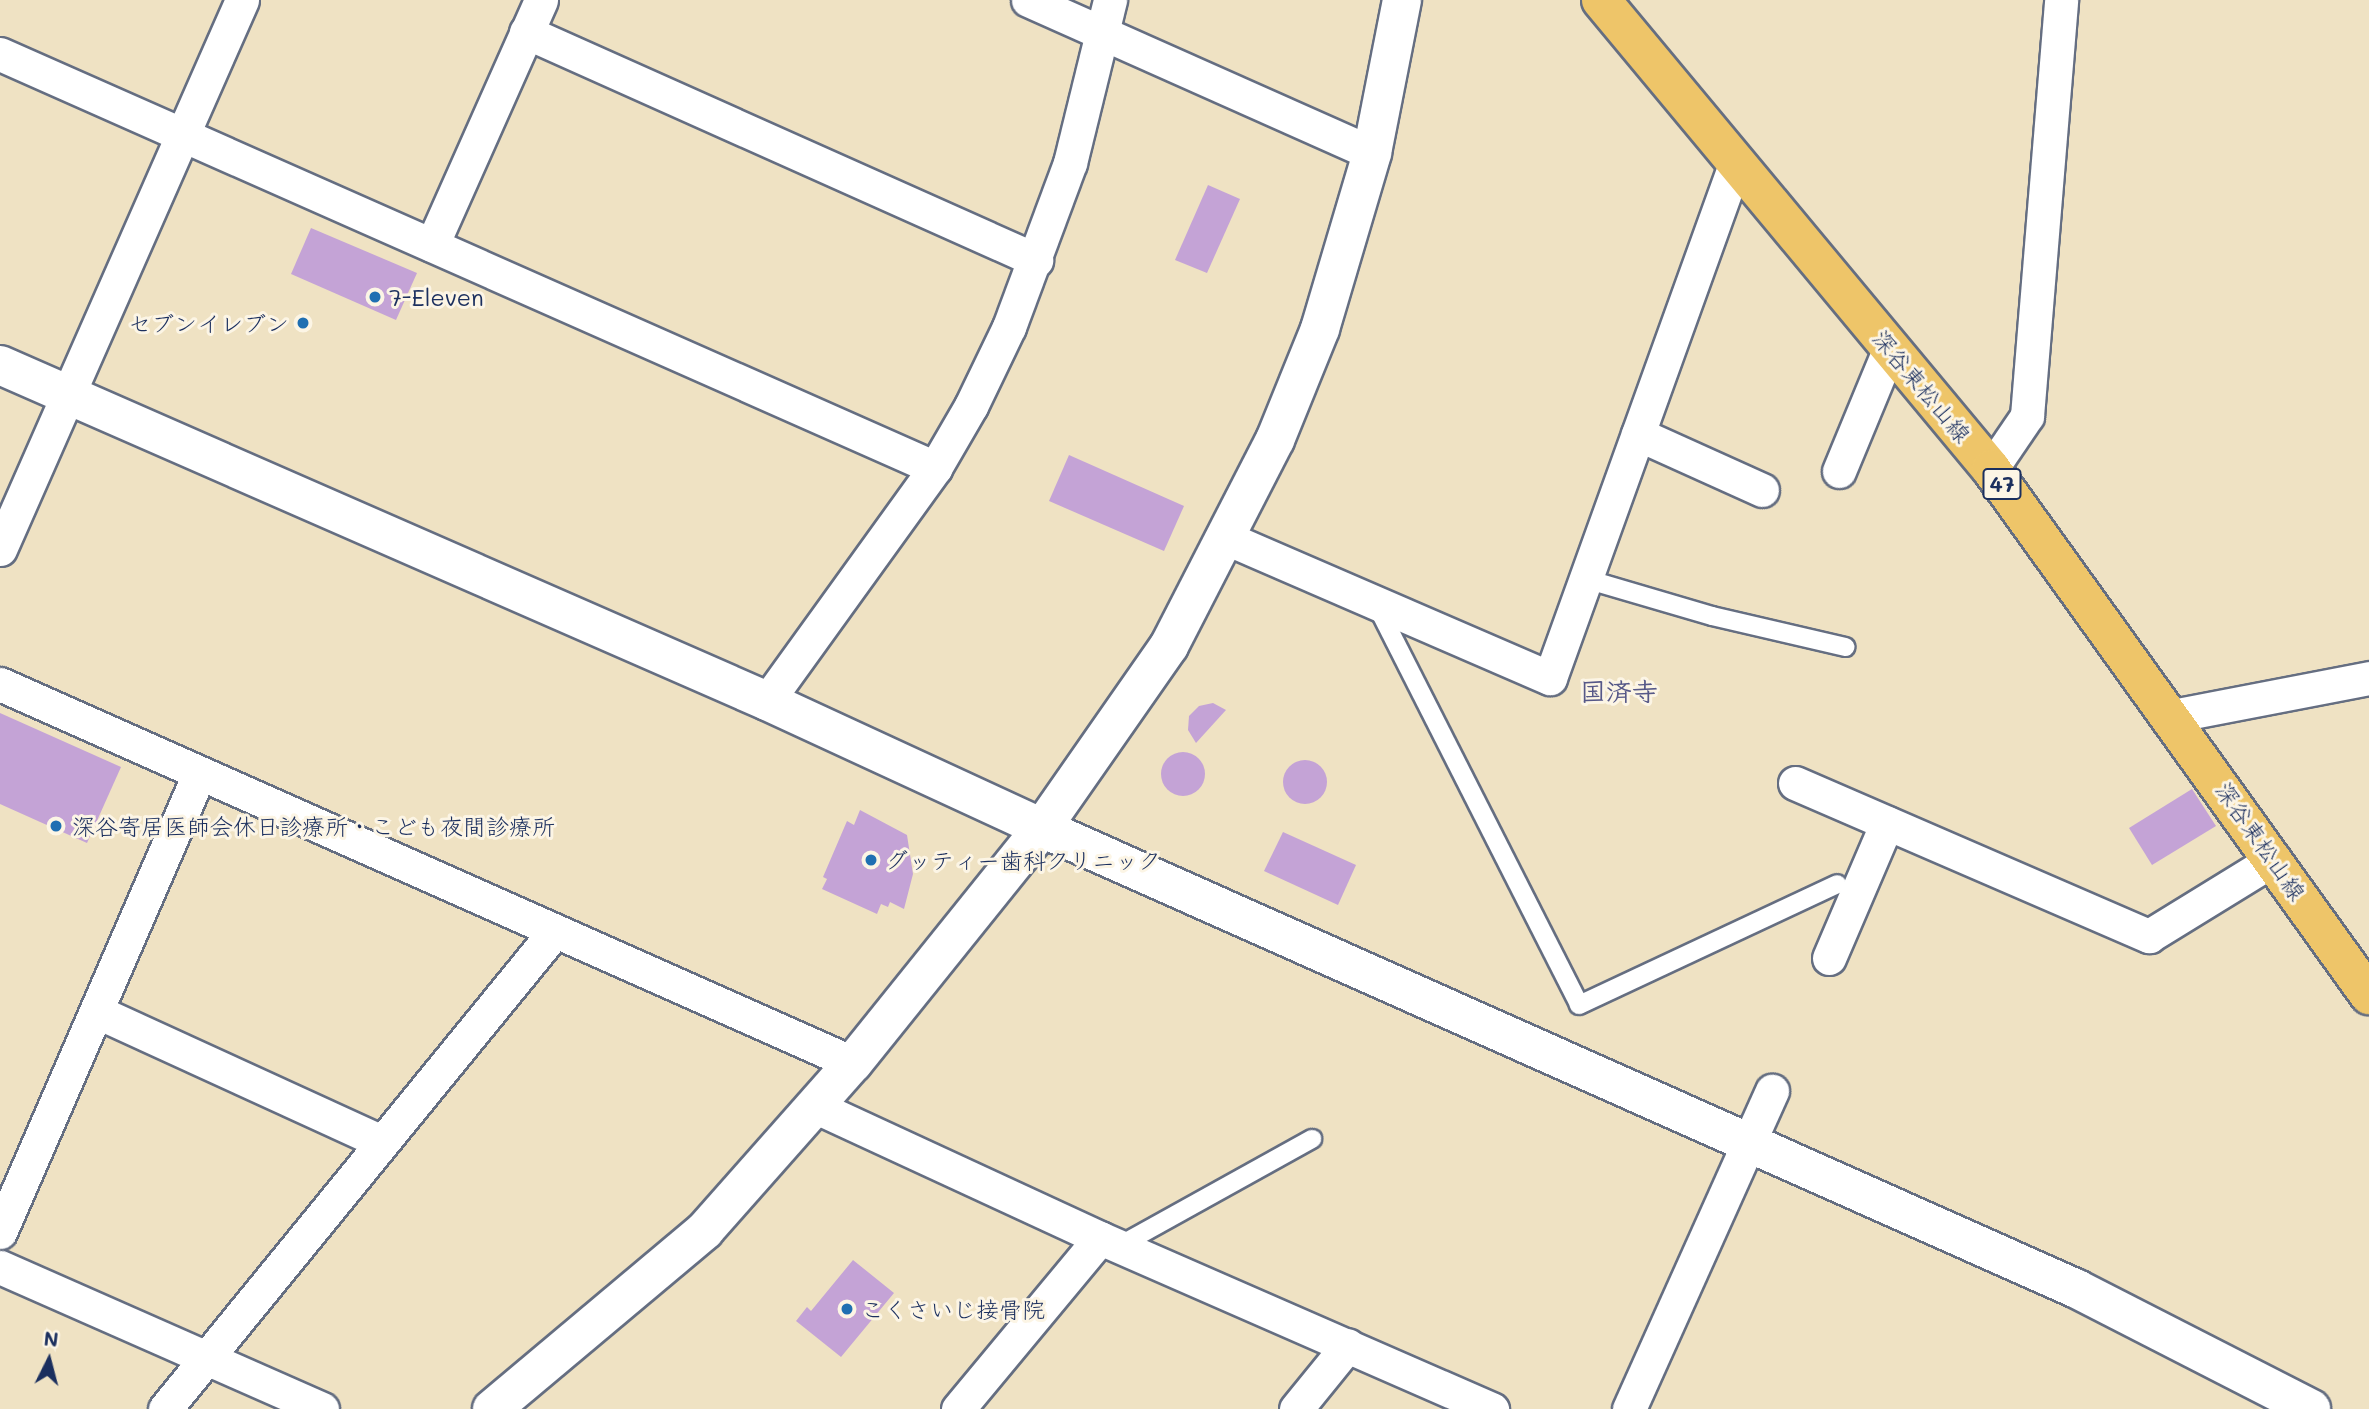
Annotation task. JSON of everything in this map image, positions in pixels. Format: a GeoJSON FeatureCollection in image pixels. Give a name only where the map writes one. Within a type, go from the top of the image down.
{"type":"FeatureCollection","features":[{"type":"Feature","properties":{"kind":"main road","name":"深谷東松山線"},"geometry":{"type":"LineString","coordinates":[[1601,0],[1991,469],[2172,716],[2369,995]]}},
{"type":"Feature","properties":{"kind":"street"},"geometry":{"type":"LineString","coordinates":[[0,549],[242,0]]}},
{"type":"Feature","properties":{"kind":"street"},"geometry":{"type":"LineString","coordinates":[[432,245],[541,0]]}},
{"type":"Feature","properties":{"kind":"street"},"geometry":{"type":"LineString","coordinates":[[1028,0],[1372,153]]}},
{"type":"Feature","properties":{"kind":"street"},"geometry":{"type":"LineString","coordinates":[[767,701],[935,468],[1009,327],[1070,163],[1110,0]]}},
{"type":"Feature","properties":{"kind":"street"},"geometry":{"type":"LineString","coordinates":[[492,1409],[705,1230],[853,1063],[1042,828],[1169,646],[1275,440],[1320,329],[1372,153],[1402,0]]}},
{"type":"Feature","properties":{"kind":"street"},"geometry":{"type":"LineString","coordinates":[[1991,469],[2027,416],[2061,0]]}},
{"type":"Feature","properties":{"kind":"street"},"geometry":{"type":"LineString","coordinates":[[526,32],[1036,260]]}},
{"type":"Feature","properties":{"kind":"street"},"geometry":{"type":"LineString","coordinates":[[0,54],[935,468]]}},
{"type":"Feature","properties":{"kind":"street"},"geometry":{"type":"LineString","coordinates":[[1226,537],[1550,678],[1736,162]]}},
{"type":"Feature","properties":{"kind":"street"},"geometry":{"type":"LineString","coordinates":[[1839,471],[1890,348]]}},
{"type":"Feature","properties":{"kind":"street"},"geometry":{"type":"LineString","coordinates":[[0,365],[767,701],[1042,828],[2077,1289],[2311,1409]]}},
{"type":"Feature","properties":{"kind":"street"},"geometry":{"type":"LineString","coordinates":[[1638,434],[1762,490]]}},
{"type":"Feature","properties":{"kind":"street"},"geometry":{"type":"LineString","coordinates":[[2172,716],[2369,678]]}},
{"type":"Feature","properties":{"kind":"street"},"geometry":{"type":"LineString","coordinates":[[0,684],[853,1063]]}},
{"type":"Feature","properties":{"kind":"street"},"geometry":{"type":"LineString","coordinates":[[0,1232],[199,774]]}},
{"type":"Feature","properties":{"kind":"street"},"geometry":{"type":"LineString","coordinates":[[1794,783],[2149,936],[2274,859]]}},
{"type":"Feature","properties":{"kind":"street"},"geometry":{"type":"LineString","coordinates":[[1829,958],[1887,823]]}},
{"type":"Feature","properties":{"kind":"street"},"geometry":{"type":"LineString","coordinates":[[165,1409],[380,1141],[555,931]]}},
{"type":"Feature","properties":{"kind":"street"},"geometry":{"type":"LineString","coordinates":[[97,1012],[380,1141]]}},
{"type":"Feature","properties":{"kind":"street"},"geometry":{"type":"LineString","coordinates":[[1629,1409],[1772,1091]]}},
{"type":"Feature","properties":{"kind":"street"},"geometry":{"type":"LineString","coordinates":[[814,1106],[1109,1242],[1492,1409]]}},
{"type":"Feature","properties":{"kind":"street"},"geometry":{"type":"LineString","coordinates":[[958,1409],[1109,1242]]}},
{"type":"Feature","properties":{"kind":"street"},"geometry":{"type":"LineString","coordinates":[[0,1267],[322,1409]]}},
{"type":"Feature","properties":{"kind":"street"},"geometry":{"type":"LineString","coordinates":[[1296,1409],[1348,1345]]}},
{"type":"Feature","properties":{"kind":"lane"},"geometry":{"type":"LineString","coordinates":[[1586,579],[1712,616],[1845,647]]}},
{"type":"Feature","properties":{"kind":"lane"},"geometry":{"type":"LineString","coordinates":[[1376,603],[1579,1005],[1837,884]]}},
{"type":"Feature","properties":{"kind":"lane"},"geometry":{"type":"LineString","coordinates":[[1109,1242],[1312,1139]]}},
{"type":"Feature","properties":{"kind":"building"},"geometry":{"type":"Polygon","coordinates":[[[1208,185],[1240,199],[1207,273],[1175,260],[1208,185]]]}},
{"type":"Feature","properties":{"kind":"building","name":"7-Eleven"},"geometry":{"type":"Polygon","coordinates":[[[311,228],[417,273],[396,320],[291,274],[311,228]]]}},
{"type":"Feature","properties":{"kind":"building"},"geometry":{"type":"Polygon","coordinates":[[[1069,455],[1184,506],[1164,551],[1049,501],[1069,455]]]}},
{"type":"Feature","properties":{"kind":"building"},"geometry":{"type":"Polygon","coordinates":[[[1213,703],[1226,710],[1196,743],[1188,730],[1189,716],[1199,706],[1213,703]]]}},
{"type":"Feature","properties":{"kind":"building"},"geometry":{"type":"Polygon","coordinates":[[[0,713],[121,767],[87,843],[0,804],[0,713]]]}},
{"type":"Feature","properties":{"kind":"building"},"geometry":{"type":"Polygon","coordinates":[[[1183,752],[1199,758],[1205,774],[1199,790],[1183,796],[1167,790],[1161,774],[1167,758],[1183,752]]]}},
{"type":"Feature","properties":{"kind":"building"},"geometry":{"type":"Polygon","coordinates":[[[1305,760],[1320,767],[1327,782],[1320,797],[1305,804],[1290,797],[1283,782],[1290,767],[1305,760]]]}},
{"type":"Feature","properties":{"kind":"building"},"geometry":{"type":"Polygon","coordinates":[[[2192,789],[2216,826],[2152,865],[2129,828],[2192,789]]]}},
{"type":"Feature","properties":{"kind":"building","name":"グッティー歯科クリニック"},"geometry":{"type":"Polygon","coordinates":[[[860,810],[907,835],[913,874],[904,909],[890,902],[888,907],[881,904],[877,914],[822,889],[827,879],[823,877],[847,821],[854,825],[860,810]]]}},
{"type":"Feature","properties":{"kind":"building"},"geometry":{"type":"Polygon","coordinates":[[[1283,832],[1356,865],[1338,905],[1264,871],[1283,832]]]}},
{"type":"Feature","properties":{"kind":"building","name":"こくさいじ接骨院"},"geometry":{"type":"Polygon","coordinates":[[[853,1260],[894,1293],[841,1357],[796,1321],[807,1307],[811,1311],[853,1260]]]}},
{"type":"Feature","properties":{"kind":"place","name":"7-Eleven"},"geometry":{"type":"Point","coordinates":[375,297]}},
{"type":"Feature","properties":{"kind":"place","name":"セブンイレブン"},"geometry":{"type":"Point","coordinates":[303,323]}},
{"type":"Feature","properties":{"kind":"place","name":"深谷寄居医師会休日診療所・こども夜間診療所"},"geometry":{"type":"Point","coordinates":[56,826]}},
{"type":"Feature","properties":{"kind":"place","name":"グッティー歯科クリニック"},"geometry":{"type":"Point","coordinates":[871,860]}},
{"type":"Feature","properties":{"kind":"place","name":"こくさいじ接骨院"},"geometry":{"type":"Point","coordinates":[847,1309]}},
{"type":"Feature","properties":{"kind":"district","name":"国済寺"},"geometry":{"type":"Point","coordinates":[1619,692]}}]}
